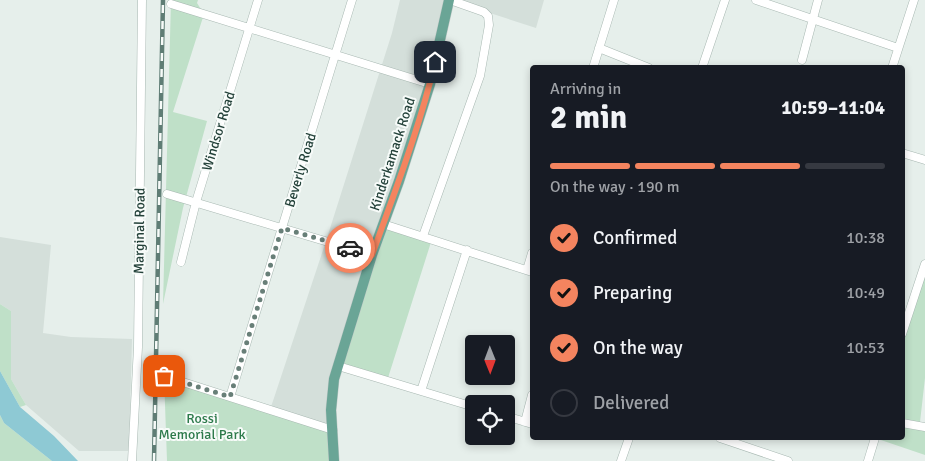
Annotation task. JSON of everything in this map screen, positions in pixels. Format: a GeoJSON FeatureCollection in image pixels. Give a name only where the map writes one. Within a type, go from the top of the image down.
{"type":"FeatureCollection","features":[{"type":"Feature","properties":{"kind":"main road","name":"Kinderkamack Road"},"geometry":{"type":"LineString","coordinates":[[334,461],[332,390],[342,349],[430,84],[449,0]]}},
{"type":"Feature","properties":{"kind":"street","name":"Marginal Road"},"geometry":{"type":"LineString","coordinates":[[132,461],[138,344],[142,0]]}},
{"type":"Feature","properties":{"kind":"street","name":"Windsor Road"},"geometry":{"type":"LineString","coordinates":[[181,262],[196,202],[258,0]]}},
{"type":"Feature","properties":{"kind":"street","name":"Beverly Road"},"geometry":{"type":"LineString","coordinates":[[230,397],[352,0]]}},
{"type":"Feature","properties":{"kind":"street"},"geometry":{"type":"LineString","coordinates":[[423,236],[480,76],[489,25],[488,16],[484,12],[449,0]]}},
{"type":"Feature","properties":{"kind":"street"},"geometry":{"type":"LineString","coordinates":[[703,65],[725,0]]}},
{"type":"Feature","properties":{"kind":"street"},"geometry":{"type":"LineString","coordinates":[[756,0],[898,48]]}},
{"type":"Feature","properties":{"kind":"street"},"geometry":{"type":"LineString","coordinates":[[802,60],[818,0]]}},
{"type":"Feature","properties":{"kind":"street"},"geometry":{"type":"LineString","coordinates":[[893,65],[914,0]]}},
{"type":"Feature","properties":{"kind":"street"},"geometry":{"type":"LineString","coordinates":[[171,4],[430,84]]}},
{"type":"Feature","properties":{"kind":"street"},"geometry":{"type":"LineString","coordinates":[[594,65],[613,4]]}},
{"type":"Feature","properties":{"kind":"street"},"geometry":{"type":"LineString","coordinates":[[599,48],[642,65]]}},
{"type":"Feature","properties":{"kind":"street"},"geometry":{"type":"LineString","coordinates":[[905,154],[925,160]]}},
{"type":"Feature","properties":{"kind":"street"},"geometry":{"type":"LineString","coordinates":[[167,194],[372,255]]}},
{"type":"Feature","properties":{"kind":"street"},"geometry":{"type":"LineString","coordinates":[[383,224],[530,271]]}},
{"type":"Feature","properties":{"kind":"street"},"geometry":{"type":"LineString","coordinates":[[421,391],[467,250]]}},
{"type":"Feature","properties":{"kind":"street"},"geometry":{"type":"LineString","coordinates":[[905,325],[925,264]]}},
{"type":"Feature","properties":{"kind":"street"},"geometry":{"type":"LineString","coordinates":[[338,366],[465,404]]}},
{"type":"Feature","properties":{"kind":"street"},"geometry":{"type":"LineString","coordinates":[[164,376],[333,430]]}},
{"type":"Feature","properties":{"kind":"street"},"geometry":{"type":"LineString","coordinates":[[515,419],[529,423]]}},
{"type":"Feature","properties":{"kind":"street"},"geometry":{"type":"LineString","coordinates":[[905,424],[925,427]]}},
{"type":"Feature","properties":{"kind":"street"},"geometry":{"type":"LineString","coordinates":[[621,461],[628,440]]}},
{"type":"Feature","properties":{"kind":"street"},"geometry":{"type":"LineString","coordinates":[[726,440],[788,461]]}},
{"type":"Feature","properties":{"kind":"street"},"geometry":{"type":"LineString","coordinates":[[868,461],[873,440]]}},
{"type":"Feature","properties":{"kind":"shaded area"},"geometry":{"type":"Polygon","coordinates":[[[400,0],[449,0],[430,84],[342,349],[333,430],[270,410],[392,33],[400,0]]]}},
{"type":"Feature","properties":{"kind":"shaded area"},"geometry":{"type":"Polygon","coordinates":[[[450,0],[544,0],[536,28],[450,0]]]}},
{"type":"Feature","properties":{"kind":"shaded area"},"geometry":{"type":"Polygon","coordinates":[[[0,237],[51,245],[43,333],[71,337],[132,339],[129,451],[79,451],[26,405],[11,379],[11,311],[0,304],[0,237]]]}},
{"type":"Feature","properties":{"kind":"green space"},"geometry":{"type":"Polygon","coordinates":[[[171,0],[198,0],[197,3],[204,14],[173,112],[207,121],[183,208],[163,304],[171,0]]]}},
{"type":"Feature","properties":{"kind":"green space"},"geometry":{"type":"Polygon","coordinates":[[[383,224],[432,239],[387,381],[338,366],[383,224]]]}},
{"type":"Feature","properties":{"kind":"green space"},"geometry":{"type":"Polygon","coordinates":[[[925,264],[925,378],[920,422],[925,432],[925,455],[881,440],[905,440],[905,328],[925,264]]]}},
{"type":"Feature","properties":{"kind":"green space"},"geometry":{"type":"Polygon","coordinates":[[[0,304],[11,311],[11,379],[26,405],[20,407],[0,371],[0,304]]]}},
{"type":"Feature","properties":{"kind":"green space","name":"Rossi Memorial Park"},"geometry":{"type":"Polygon","coordinates":[[[164,376],[333,430],[334,461],[167,461],[164,376]]]}},
{"type":"Feature","properties":{"kind":"green space"},"geometry":{"type":"Polygon","coordinates":[[[0,415],[4,423],[52,461],[0,461],[0,415]]]}},
{"type":"Feature","properties":{"kind":"water"},"geometry":{"type":"Polygon","coordinates":[[[0,371],[20,407],[54,436],[78,461],[52,461],[4,423],[0,415],[0,371]]]}},
{"type":"Feature","properties":{"kind":"railway"},"geometry":{"type":"LineString","coordinates":[[154,461],[163,0]]}},
{"type":"Feature","properties":{"kind":"way so far"},"geometry":{"type":"LineString","coordinates":[[164,376],[230,397],[282,228],[350,248]]}},
{"type":"Feature","properties":{"kind":"route"},"geometry":{"type":"LineString","coordinates":[[350,248],[372,255],[399,181],[430,84],[435,62]]}}]}
